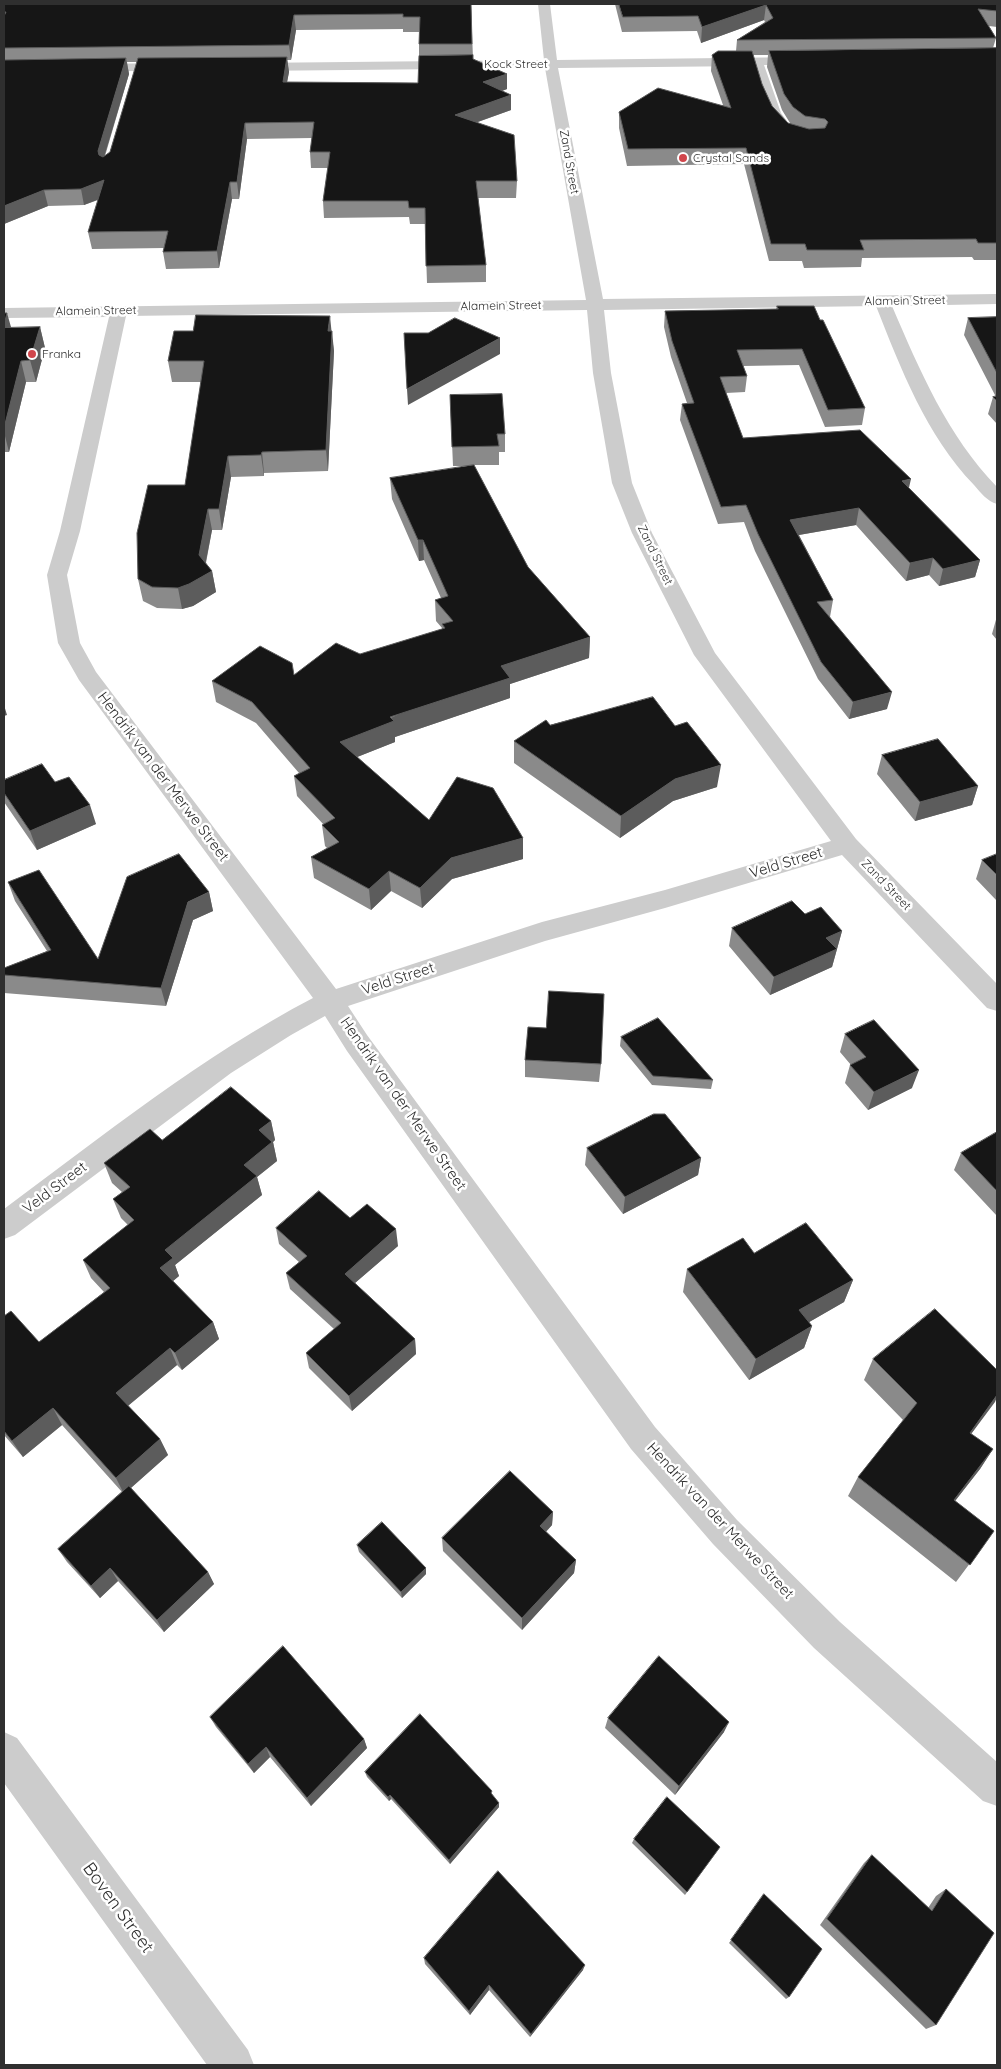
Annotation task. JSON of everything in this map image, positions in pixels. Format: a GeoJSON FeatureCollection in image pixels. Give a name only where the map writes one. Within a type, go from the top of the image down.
{"type":"FeatureCollection","features":[{"type":"Feature","properties":{"kind":"street","name":"Zand Street"},"geometry":{"type":"LineString","coordinates":[[544,4],[551,64],[595,304],[602,373],[622,483],[642,533],[705,655],[847,845],[997,1001]]}},
{"type":"Feature","properties":{"kind":"street","name":"Kock Street"},"geometry":{"type":"LineString","coordinates":[[234,67],[814,61]]}},
{"type":"Feature","properties":{"kind":"street"},"geometry":{"type":"LineString","coordinates":[[756,62],[781,125],[789,133],[808,139]]}},
{"type":"Feature","properties":{"kind":"street"},"geometry":{"type":"LineString","coordinates":[[79,68],[185,67]]}},
{"type":"Feature","properties":{"kind":"street","name":"Alamein Street"},"geometry":{"type":"LineString","coordinates":[[4,313],[997,299]]}},
{"type":"Feature","properties":{"kind":"street"},"geometry":{"type":"LineString","coordinates":[[882,302],[920,392],[935,420],[974,476],[997,498]]}},
{"type":"Feature","properties":{"kind":"street","name":"Hendrik van der Merwe Street"},"geometry":{"type":"LineString","coordinates":[[118,311],[72,521],[57,575],[69,643],[87,675],[330,1001],[363,1051],[643,1438],[725,1532],[827,1635],[997,1787]]}},
{"type":"Feature","properties":{"kind":"street","name":"Veld Street"},"geometry":{"type":"LineString","coordinates":[[4,1226],[221,1065],[281,1027],[330,1001],[542,932],[665,899],[847,845]]}},
{"type":"Feature","properties":{"kind":"street","name":"Boven Street"},"geometry":{"type":"LineString","coordinates":[[4,1751],[233,2065]]}},
{"type":"Feature","properties":{"kind":"building"},"geometry":{"type":"Polygon","coordinates":[[[4,4],[471,4],[472,44],[419,44],[420,17],[403,17],[403,14],[294,15],[289,45],[4,48],[4,16],[6,12],[4,12],[4,4]]]}},
{"type":"Feature","properties":{"kind":"building"},"geometry":{"type":"Polygon","coordinates":[[[619,4],[997,4],[997,11],[978,9],[996,38],[737,40],[773,18],[766,5],[702,27],[698,16],[623,17],[619,4]]]}},
{"type":"Feature","properties":{"kind":"building"},"geometry":{"type":"Polygon","coordinates":[[[997,48],[997,243],[978,243],[976,239],[860,240],[864,250],[807,250],[805,244],[771,244],[746,148],[628,149],[619,112],[658,88],[731,108],[712,55],[718,51],[752,51],[762,84],[772,106],[788,123],[809,129],[825,128],[828,122],[825,119],[805,116],[793,107],[784,94],[769,51],[997,48]]]}},
{"type":"Feature","properties":{"kind":"building"},"geometry":{"type":"Polygon","coordinates":[[[473,55],[473,59],[507,74],[483,82],[511,95],[455,115],[514,135],[517,181],[476,181],[486,265],[426,266],[425,208],[409,208],[408,201],[323,201],[330,152],[310,152],[314,122],[245,123],[237,182],[230,182],[217,251],[163,252],[168,231],[88,232],[104,180],[81,189],[44,190],[4,206],[4,60],[126,58],[98,151],[99,155],[103,157],[110,152],[138,58],[287,57],[283,82],[418,83],[419,56],[473,55]]]}},
{"type":"Feature","properties":{"kind":"building"},"geometry":{"type":"Polygon","coordinates":[[[777,306],[814,306],[820,320],[823,320],[865,408],[828,410],[802,349],[737,350],[747,376],[720,377],[743,438],[860,430],[911,479],[902,481],[980,560],[943,569],[933,558],[910,563],[859,508],[790,520],[833,600],[817,602],[892,692],[853,702],[821,662],[758,534],[746,505],[721,507],[682,404],[694,403],[672,341],[665,311],[778,309],[777,306]]]}},
{"type":"Feature","properties":{"kind":"building"},"geometry":{"type":"Polygon","coordinates":[[[4,313],[7,313],[4,325],[4,313]]]}},
{"type":"Feature","properties":{"kind":"building"},"geometry":{"type":"Polygon","coordinates":[[[196,315],[330,316],[328,331],[332,331],[326,450],[262,452],[261,455],[228,456],[219,509],[208,509],[199,555],[212,571],[178,588],[152,587],[138,579],[137,533],[148,485],[185,485],[204,361],[168,361],[174,331],[193,331],[196,315]]]}},
{"type":"Feature","properties":{"kind":"building"},"geometry":{"type":"Polygon","coordinates":[[[997,317],[997,373],[968,318],[997,317]]]}},
{"type":"Feature","properties":{"kind":"building"},"geometry":{"type":"Polygon","coordinates":[[[455,318],[500,338],[407,389],[404,333],[428,333],[455,318]]]}},
{"type":"Feature","properties":{"kind":"building"},"geometry":{"type":"Polygon","coordinates":[[[40,327],[30,360],[21,361],[4,428],[4,328],[40,327]]]}},
{"type":"Feature","properties":{"kind":"building"},"geometry":{"type":"Polygon","coordinates":[[[502,394],[505,434],[497,434],[499,446],[452,447],[450,395],[502,394]]]}},
{"type":"Feature","properties":{"kind":"building"},"geometry":{"type":"Polygon","coordinates":[[[474,465],[528,567],[590,637],[501,666],[510,678],[390,717],[394,721],[340,742],[429,820],[457,777],[493,788],[523,838],[451,858],[420,888],[389,871],[369,889],[311,857],[339,842],[322,825],[335,818],[294,776],[310,768],[252,702],[212,681],[260,646],[292,663],[294,675],[336,643],[360,654],[445,628],[442,624],[453,621],[435,600],[448,596],[423,540],[418,540],[390,478],[474,465]]]}},
{"type":"Feature","properties":{"kind":"building"},"geometry":{"type":"Polygon","coordinates":[[[653,697],[675,726],[687,722],[721,765],[675,779],[621,816],[514,741],[546,720],[550,725],[653,697]]]}},
{"type":"Feature","properties":{"kind":"building"},"geometry":{"type":"Polygon","coordinates":[[[938,739],[978,786],[920,802],[882,755],[938,739]]]}},
{"type":"Feature","properties":{"kind":"building"},"geometry":{"type":"Polygon","coordinates":[[[42,764],[55,782],[69,777],[90,805],[30,831],[4,793],[4,780],[42,764]]]}},
{"type":"Feature","properties":{"kind":"building"},"geometry":{"type":"Polygon","coordinates":[[[179,854],[209,892],[188,902],[161,988],[4,975],[4,968],[51,950],[8,882],[39,870],[98,959],[127,877],[179,854]]]}},
{"type":"Feature","properties":{"kind":"building"},"geometry":{"type":"Polygon","coordinates":[[[997,854],[997,875],[982,860],[997,854]]]}},
{"type":"Feature","properties":{"kind":"building"},"geometry":{"type":"Polygon","coordinates":[[[792,901],[805,914],[821,907],[842,931],[826,938],[837,949],[774,977],[732,928],[792,901]]]}},
{"type":"Feature","properties":{"kind":"building"},"geometry":{"type":"Polygon","coordinates":[[[549,991],[604,994],[601,1064],[525,1060],[528,1027],[546,1028],[549,991]]]}},
{"type":"Feature","properties":{"kind":"building"},"geometry":{"type":"Polygon","coordinates":[[[658,1018],[713,1080],[653,1076],[621,1037],[658,1018]]]}},
{"type":"Feature","properties":{"kind":"building"},"geometry":{"type":"Polygon","coordinates":[[[874,1020],[919,1070],[874,1092],[850,1065],[866,1057],[845,1034],[874,1020]]]}},
{"type":"Feature","properties":{"kind":"building"},"geometry":{"type":"Polygon","coordinates":[[[231,1087],[271,1121],[259,1130],[272,1142],[244,1165],[257,1176],[165,1250],[173,1258],[160,1268],[213,1322],[175,1353],[170,1348],[116,1393],[160,1439],[116,1478],[53,1408],[12,1441],[4,1431],[4,1316],[11,1311],[39,1342],[110,1288],[83,1260],[134,1220],[113,1199],[130,1187],[104,1163],[150,1129],[162,1140],[231,1087]]]}},
{"type":"Feature","properties":{"kind":"building"},"geometry":{"type":"Polygon","coordinates":[[[654,1114],[665,1114],[701,1158],[625,1197],[587,1148],[654,1114]]]}},
{"type":"Feature","properties":{"kind":"building"},"geometry":{"type":"Polygon","coordinates":[[[997,1132],[997,1191],[961,1153],[997,1132]]]}},
{"type":"Feature","properties":{"kind":"building"},"geometry":{"type":"Polygon","coordinates":[[[319,1191],[350,1218],[367,1204],[396,1229],[345,1274],[415,1339],[349,1396],[306,1353],[341,1323],[286,1273],[307,1256],[276,1228],[319,1191]]]}},
{"type":"Feature","properties":{"kind":"building"},"geometry":{"type":"Polygon","coordinates":[[[806,1223],[853,1280],[799,1310],[812,1326],[756,1359],[687,1269],[743,1238],[754,1253],[806,1223]]]}},
{"type":"Feature","properties":{"kind":"building"},"geometry":{"type":"Polygon","coordinates":[[[935,1309],[997,1370],[997,1395],[970,1433],[993,1449],[954,1500],[994,1531],[970,1565],[858,1477],[917,1403],[873,1359],[935,1309]]]}},
{"type":"Feature","properties":{"kind":"building"},"geometry":{"type":"Polygon","coordinates":[[[510,1471],[553,1512],[540,1526],[576,1560],[522,1618],[442,1538],[510,1471]]]}},
{"type":"Feature","properties":{"kind":"building"},"geometry":{"type":"Polygon","coordinates":[[[129,1486],[208,1572],[157,1620],[110,1568],[91,1586],[58,1549],[129,1486]]]}},
{"type":"Feature","properties":{"kind":"building"},"geometry":{"type":"Polygon","coordinates":[[[382,1522],[426,1568],[401,1592],[357,1545],[382,1522]]]}},
{"type":"Feature","properties":{"kind":"building"},"geometry":{"type":"Polygon","coordinates":[[[283,1646],[364,1739],[307,1798],[266,1747],[248,1764],[210,1717],[283,1646]]]}},
{"type":"Feature","properties":{"kind":"building"},"geometry":{"type":"Polygon","coordinates":[[[659,1656],[729,1722],[679,1786],[608,1718],[659,1656]]]}},
{"type":"Feature","properties":{"kind":"building"},"geometry":{"type":"Polygon","coordinates":[[[420,1714],[492,1791],[491,1793],[499,1803],[449,1860],[390,1795],[388,1797],[365,1772],[420,1714]]]}},
{"type":"Feature","properties":{"kind":"building"},"geometry":{"type":"Polygon","coordinates":[[[667,1797],[720,1847],[687,1892],[634,1839],[667,1797]]]}},
{"type":"Feature","properties":{"kind":"building"},"geometry":{"type":"Polygon","coordinates":[[[872,1855],[932,1911],[946,1889],[994,1933],[936,2025],[827,1919],[872,1855]]]}},
{"type":"Feature","properties":{"kind":"building"},"geometry":{"type":"Polygon","coordinates":[[[498,1871],[585,1965],[531,2034],[489,1985],[469,2011],[424,1958],[498,1871]]]}},
{"type":"Feature","properties":{"kind":"building"},"geometry":{"type":"Polygon","coordinates":[[[764,1894],[822,1949],[789,1997],[731,1940],[764,1894]]]}},
{"type":"Feature","properties":{"kind":"place","name":"Crystal Sands"},"geometry":{"type":"Point","coordinates":[683,158]}},
{"type":"Feature","properties":{"kind":"place","name":"Franka"},"geometry":{"type":"Point","coordinates":[32,354]}}]}
